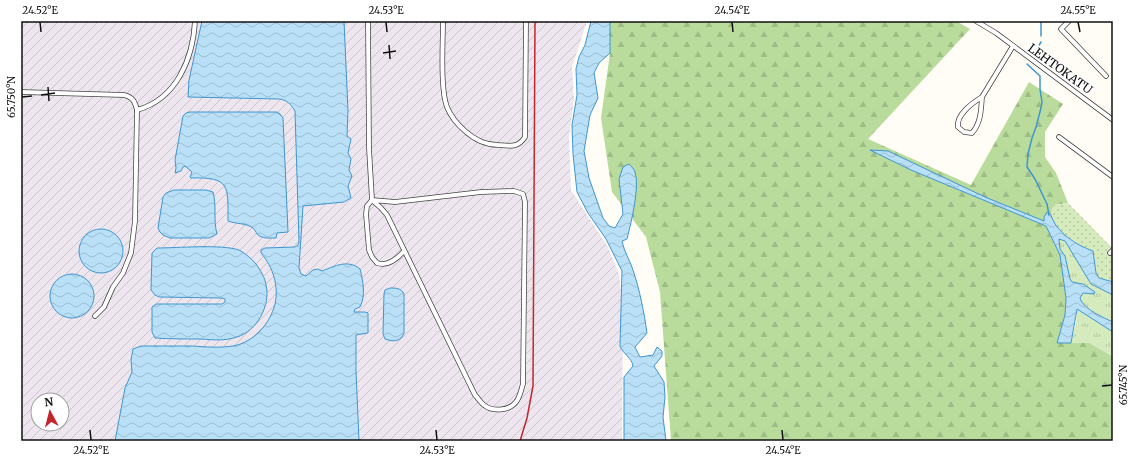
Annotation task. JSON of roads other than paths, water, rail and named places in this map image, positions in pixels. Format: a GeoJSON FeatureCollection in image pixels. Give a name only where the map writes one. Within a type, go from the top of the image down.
{"type":"FeatureCollection","features":[{"type":"Feature","properties":{"kind":"street"},"geometry":{"type":"LineString","coordinates":[[137,110],[150,105],[161,98],[172,88],[181,75],[189,58],[193,41],[195,21]]}},
{"type":"Feature","properties":{"kind":"street"},"geometry":{"type":"LineString","coordinates":[[368,21],[369,148],[372,200],[367,206],[366,214],[368,242],[372,257],[377,263],[384,264],[394,261],[404,251]]}},
{"type":"Feature","properties":{"kind":"street"},"geometry":{"type":"LineString","coordinates":[[443,21],[443,83],[446,106],[455,122],[479,141],[491,145],[510,146],[517,145],[522,142],[525,137],[526,21]]}},
{"type":"Feature","properties":{"kind":"street","name":"LEHTOKATU"},"geometry":{"type":"LineString","coordinates":[[976,21],[996,33],[1113,120]]}},
{"type":"Feature","properties":{"kind":"street"},"geometry":{"type":"LineString","coordinates":[[1069,21],[1061,29],[1106,76]]}},
{"type":"Feature","properties":{"kind":"street"},"geometry":{"type":"LineString","coordinates":[[982,97],[982,109],[978,125],[972,133],[964,132],[958,127],[959,118],[982,97],[1013,46]]}},
{"type":"Feature","properties":{"kind":"street"},"geometry":{"type":"LineString","coordinates":[[21,92],[124,95],[130,96],[137,110],[135,221],[131,253],[123,273],[113,286],[104,307],[95,316]]}},
{"type":"Feature","properties":{"kind":"street"},"geometry":{"type":"LineString","coordinates":[[1059,137],[1113,177]]}},
{"type":"Feature","properties":{"kind":"street"},"geometry":{"type":"LineString","coordinates":[[514,191],[523,194],[525,202],[522,384],[518,399],[509,408],[491,408],[484,405],[475,395],[387,215],[372,200],[395,202],[481,192],[514,191]]}},
{"type":"Feature","properties":{"kind":"water"},"geometry":{"type":"Polygon","coordinates":[[[202,21],[344,21],[348,111],[347,136],[351,139],[348,153],[351,159],[349,170],[352,176],[348,186],[351,198],[344,202],[303,206],[299,268],[301,274],[306,276],[313,270],[318,269],[322,271],[341,264],[351,264],[360,269],[363,283],[363,298],[360,307],[355,309],[354,312],[368,313],[368,333],[356,335],[359,441],[115,441],[125,388],[132,372],[131,360],[133,349],[141,346],[223,347],[233,346],[248,341],[265,325],[273,311],[276,297],[274,277],[269,264],[261,253],[261,250],[265,248],[295,247],[299,242],[295,111],[292,106],[284,100],[279,99],[188,97],[189,80],[202,21]]]}},
{"type":"Feature","properties":{"kind":"water"},"geometry":{"type":"Polygon","coordinates":[[[591,21],[610,21],[610,53],[599,63],[594,73],[598,98],[590,115],[584,151],[589,178],[603,218],[609,226],[615,228],[623,214],[619,179],[623,167],[629,164],[635,172],[636,196],[633,215],[627,239],[622,241],[638,286],[647,333],[635,347],[640,357],[653,355],[657,347],[662,351],[662,356],[654,366],[664,382],[665,397],[663,417],[666,441],[624,441],[624,377],[633,366],[620,346],[622,271],[606,239],[588,213],[577,192],[572,125],[577,95],[576,69],[579,57],[585,45],[591,21]]]}},
{"type":"Feature","properties":{"kind":"water"},"geometry":{"type":"Polygon","coordinates":[[[190,112],[277,112],[280,114],[283,118],[288,232],[277,233],[276,238],[268,238],[259,236],[250,226],[228,221],[227,191],[220,182],[213,179],[191,178],[192,172],[185,166],[181,171],[175,173],[175,160],[183,116],[190,112]]]}},
{"type":"Feature","properties":{"kind":"water"},"geometry":{"type":"Polygon","coordinates":[[[870,150],[888,151],[985,197],[1044,221],[1044,217],[1047,212],[1051,215],[1057,227],[1062,232],[1080,245],[1093,251],[1096,273],[1099,278],[1113,282],[1113,295],[1091,284],[1065,241],[1059,239],[1060,249],[1065,256],[1072,282],[1083,284],[1095,292],[1094,294],[1083,293],[1080,298],[1082,302],[1094,313],[1113,322],[1113,332],[1077,309],[1071,343],[1057,343],[1065,315],[1066,298],[1060,255],[1046,226],[911,170],[870,150]]]}},
{"type":"Feature","properties":{"kind":"water"},"geometry":{"type":"Polygon","coordinates":[[[174,190],[206,190],[213,192],[217,234],[209,238],[170,238],[160,232],[158,228],[163,197],[166,193],[174,190]]]}},
{"type":"Feature","properties":{"kind":"water"},"geometry":{"type":"Polygon","coordinates":[[[97,229],[105,229],[117,235],[123,247],[123,255],[117,267],[105,273],[97,273],[85,267],[79,255],[79,247],[85,235],[97,229]]]}},
{"type":"Feature","properties":{"kind":"water"},"geometry":{"type":"Polygon","coordinates":[[[222,247],[239,250],[246,254],[259,269],[266,285],[266,301],[261,316],[251,329],[244,334],[228,339],[155,338],[152,332],[152,307],[156,304],[222,304],[225,302],[225,299],[221,298],[159,297],[155,295],[151,290],[152,253],[157,248],[222,247]]]}},
{"type":"Feature","properties":{"kind":"water"},"geometry":{"type":"Polygon","coordinates":[[[68,274],[76,274],[88,280],[94,292],[94,300],[88,312],[76,318],[68,318],[56,312],[50,300],[50,292],[56,280],[68,274]]]}},
{"type":"Feature","properties":{"kind":"water"},"geometry":{"type":"Polygon","coordinates":[[[390,288],[400,289],[404,294],[404,333],[399,340],[394,341],[385,339],[383,334],[384,294],[385,290],[390,288]]]}},
{"type":"Feature","properties":{"kind":"waterway"},"geometry":{"type":"LineString","coordinates":[[1041,21],[1041,36]]}},
{"type":"Feature","properties":{"kind":"waterway"},"geometry":{"type":"LineString","coordinates":[[1034,54],[1041,42]]}},
{"type":"Feature","properties":{"kind":"waterway"},"geometry":{"type":"LineString","coordinates":[[1027,64],[1040,76],[1042,102],[1028,154],[1027,167],[1035,179],[1047,204],[1049,215]]}},
{"type":"Feature","properties":{"kind":"railway"},"geometry":{"type":"LineString","coordinates":[[520,441],[527,418],[533,386],[535,21]]}}]}
